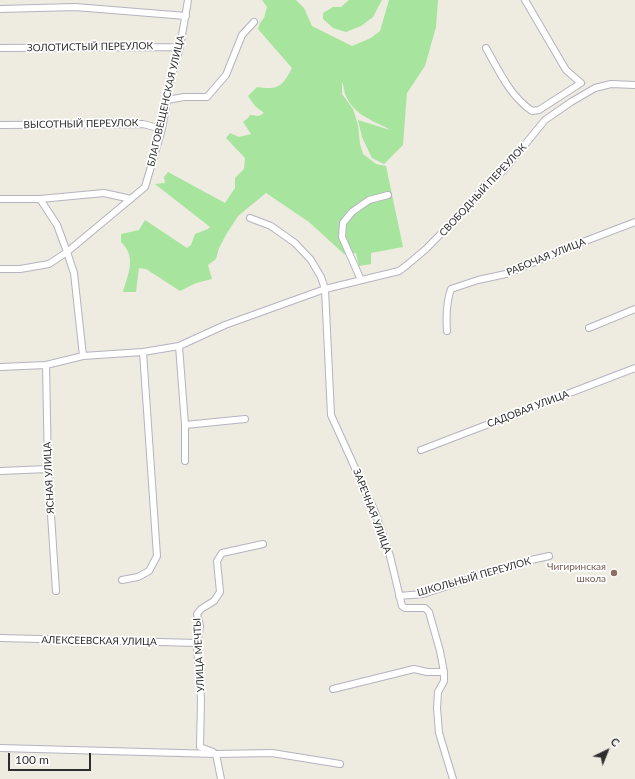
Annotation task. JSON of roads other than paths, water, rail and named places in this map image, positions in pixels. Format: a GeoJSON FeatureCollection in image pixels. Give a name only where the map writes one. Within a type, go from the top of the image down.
{"type":"FeatureCollection","features":[{"type":"Feature","properties":{"kind":"street","name":"БЛАГОВЕЩЕНСКАЯ УЛИЦА"},"geometry":{"type":"LineString","coordinates":[[0,269],[20,269],[49,264],[67,252],[145,187],[162,129],[167,100],[180,46],[188,0]]}},
{"type":"Feature","properties":{"kind":"street"},"geometry":{"type":"LineString","coordinates":[[486,48],[509,88],[522,105],[532,111],[539,110],[581,84],[566,70],[525,0]]}},
{"type":"Feature","properties":{"kind":"street"},"geometry":{"type":"LineString","coordinates":[[0,9],[75,7],[186,16]]}},
{"type":"Feature","properties":{"kind":"street"},"geometry":{"type":"LineString","coordinates":[[167,100],[184,97],[207,97],[226,75],[242,35],[254,22]]}},
{"type":"Feature","properties":{"kind":"street","name":"ЗОЛОТИСТЫЙ ПЕРЕУЛОК"},"geometry":{"type":"LineString","coordinates":[[0,48],[180,46]]}},
{"type":"Feature","properties":{"kind":"street","name":"СВОБОДНЫЙ ПЕРЕУЛОК"},"geometry":{"type":"LineString","coordinates":[[325,289],[399,271],[426,249],[467,207],[485,186],[504,170],[546,120],[571,102],[595,88],[610,84],[635,85]]}},
{"type":"Feature","properties":{"kind":"street","name":"ВЫСОТНЫЙ ПЕРЕУЛОК"},"geometry":{"type":"LineString","coordinates":[[0,125],[143,124],[162,129]]}},
{"type":"Feature","properties":{"kind":"street"},"geometry":{"type":"LineString","coordinates":[[0,199],[40,199],[104,193],[131,199]]}},
{"type":"Feature","properties":{"kind":"street"},"geometry":{"type":"LineString","coordinates":[[361,280],[342,237],[343,223],[352,212],[369,200],[388,195]]}},
{"type":"Feature","properties":{"kind":"street"},"geometry":{"type":"LineString","coordinates":[[40,199],[57,225],[74,273],[83,356]]}},
{"type":"Feature","properties":{"kind":"street","name":"ЗАРЕЧНАЯ УЛИЦА"},"geometry":{"type":"LineString","coordinates":[[250,218],[271,226],[295,243],[311,260],[321,277],[325,289],[331,415],[375,512],[390,556],[399,596]]}},
{"type":"Feature","properties":{"kind":"street","name":"РАБОЧАЯ УЛИЦА"},"geometry":{"type":"LineString","coordinates":[[447,331],[447,300],[451,289],[478,280],[506,274],[635,222]]}},
{"type":"Feature","properties":{"kind":"street"},"geometry":{"type":"LineString","coordinates":[[0,367],[46,365],[83,356],[143,352],[179,346],[225,325],[325,289]]}},
{"type":"Feature","properties":{"kind":"street"},"geometry":{"type":"LineString","coordinates":[[589,328],[635,309]]}},
{"type":"Feature","properties":{"kind":"street"},"geometry":{"type":"LineString","coordinates":[[179,346],[185,425],[185,461]]}},
{"type":"Feature","properties":{"kind":"street"},"geometry":{"type":"LineString","coordinates":[[122,580],[138,577],[150,571],[158,556],[143,352]]}},
{"type":"Feature","properties":{"kind":"street","name":"ЯСНАЯ УЛИЦА"},"geometry":{"type":"LineString","coordinates":[[46,365],[48,469],[56,591]]}},
{"type":"Feature","properties":{"kind":"street","name":"САДОВАЯ УЛИЦА"},"geometry":{"type":"LineString","coordinates":[[421,450],[635,368]]}},
{"type":"Feature","properties":{"kind":"street"},"geometry":{"type":"LineString","coordinates":[[185,425],[245,419]]}},
{"type":"Feature","properties":{"kind":"street"},"geometry":{"type":"LineString","coordinates":[[0,472],[48,469]]}},
{"type":"Feature","properties":{"kind":"street","name":"УЛИЦА МЕЧТЫ"},"geometry":{"type":"LineString","coordinates":[[216,754],[200,747],[201,699],[198,643],[200,626],[197,614],[200,609],[214,601],[220,592],[217,561],[222,553],[263,544]]}},
{"type":"Feature","properties":{"kind":"street","name":"ШКОЛЬНЫЙ ПЕРЕУЛОК"},"geometry":{"type":"LineString","coordinates":[[399,596],[422,594],[522,562],[549,556]]}},
{"type":"Feature","properties":{"kind":"street"},"geometry":{"type":"LineString","coordinates":[[399,596],[402,606],[405,608],[421,607],[425,608],[429,612],[440,651],[444,672],[444,681],[438,692],[437,708],[439,733],[453,779]]}},
{"type":"Feature","properties":{"kind":"street","name":"АЛЕКСЕЕВСКАЯ УЛИЦА"},"geometry":{"type":"LineString","coordinates":[[0,638],[198,643]]}},
{"type":"Feature","properties":{"kind":"street"},"geometry":{"type":"LineString","coordinates":[[333,689],[414,669],[427,672],[444,672]]}},
{"type":"Feature","properties":{"kind":"street"},"geometry":{"type":"LineString","coordinates":[[0,748],[216,754],[272,753],[340,764]]}},
{"type":"Feature","properties":{"kind":"street"},"geometry":{"type":"LineString","coordinates":[[216,754],[221,779]]}},
{"type":"Feature","properties":{"kind":"place","name":"Чигиринская школа"},"geometry":{"type":"Point","coordinates":[614,573]}}]}
